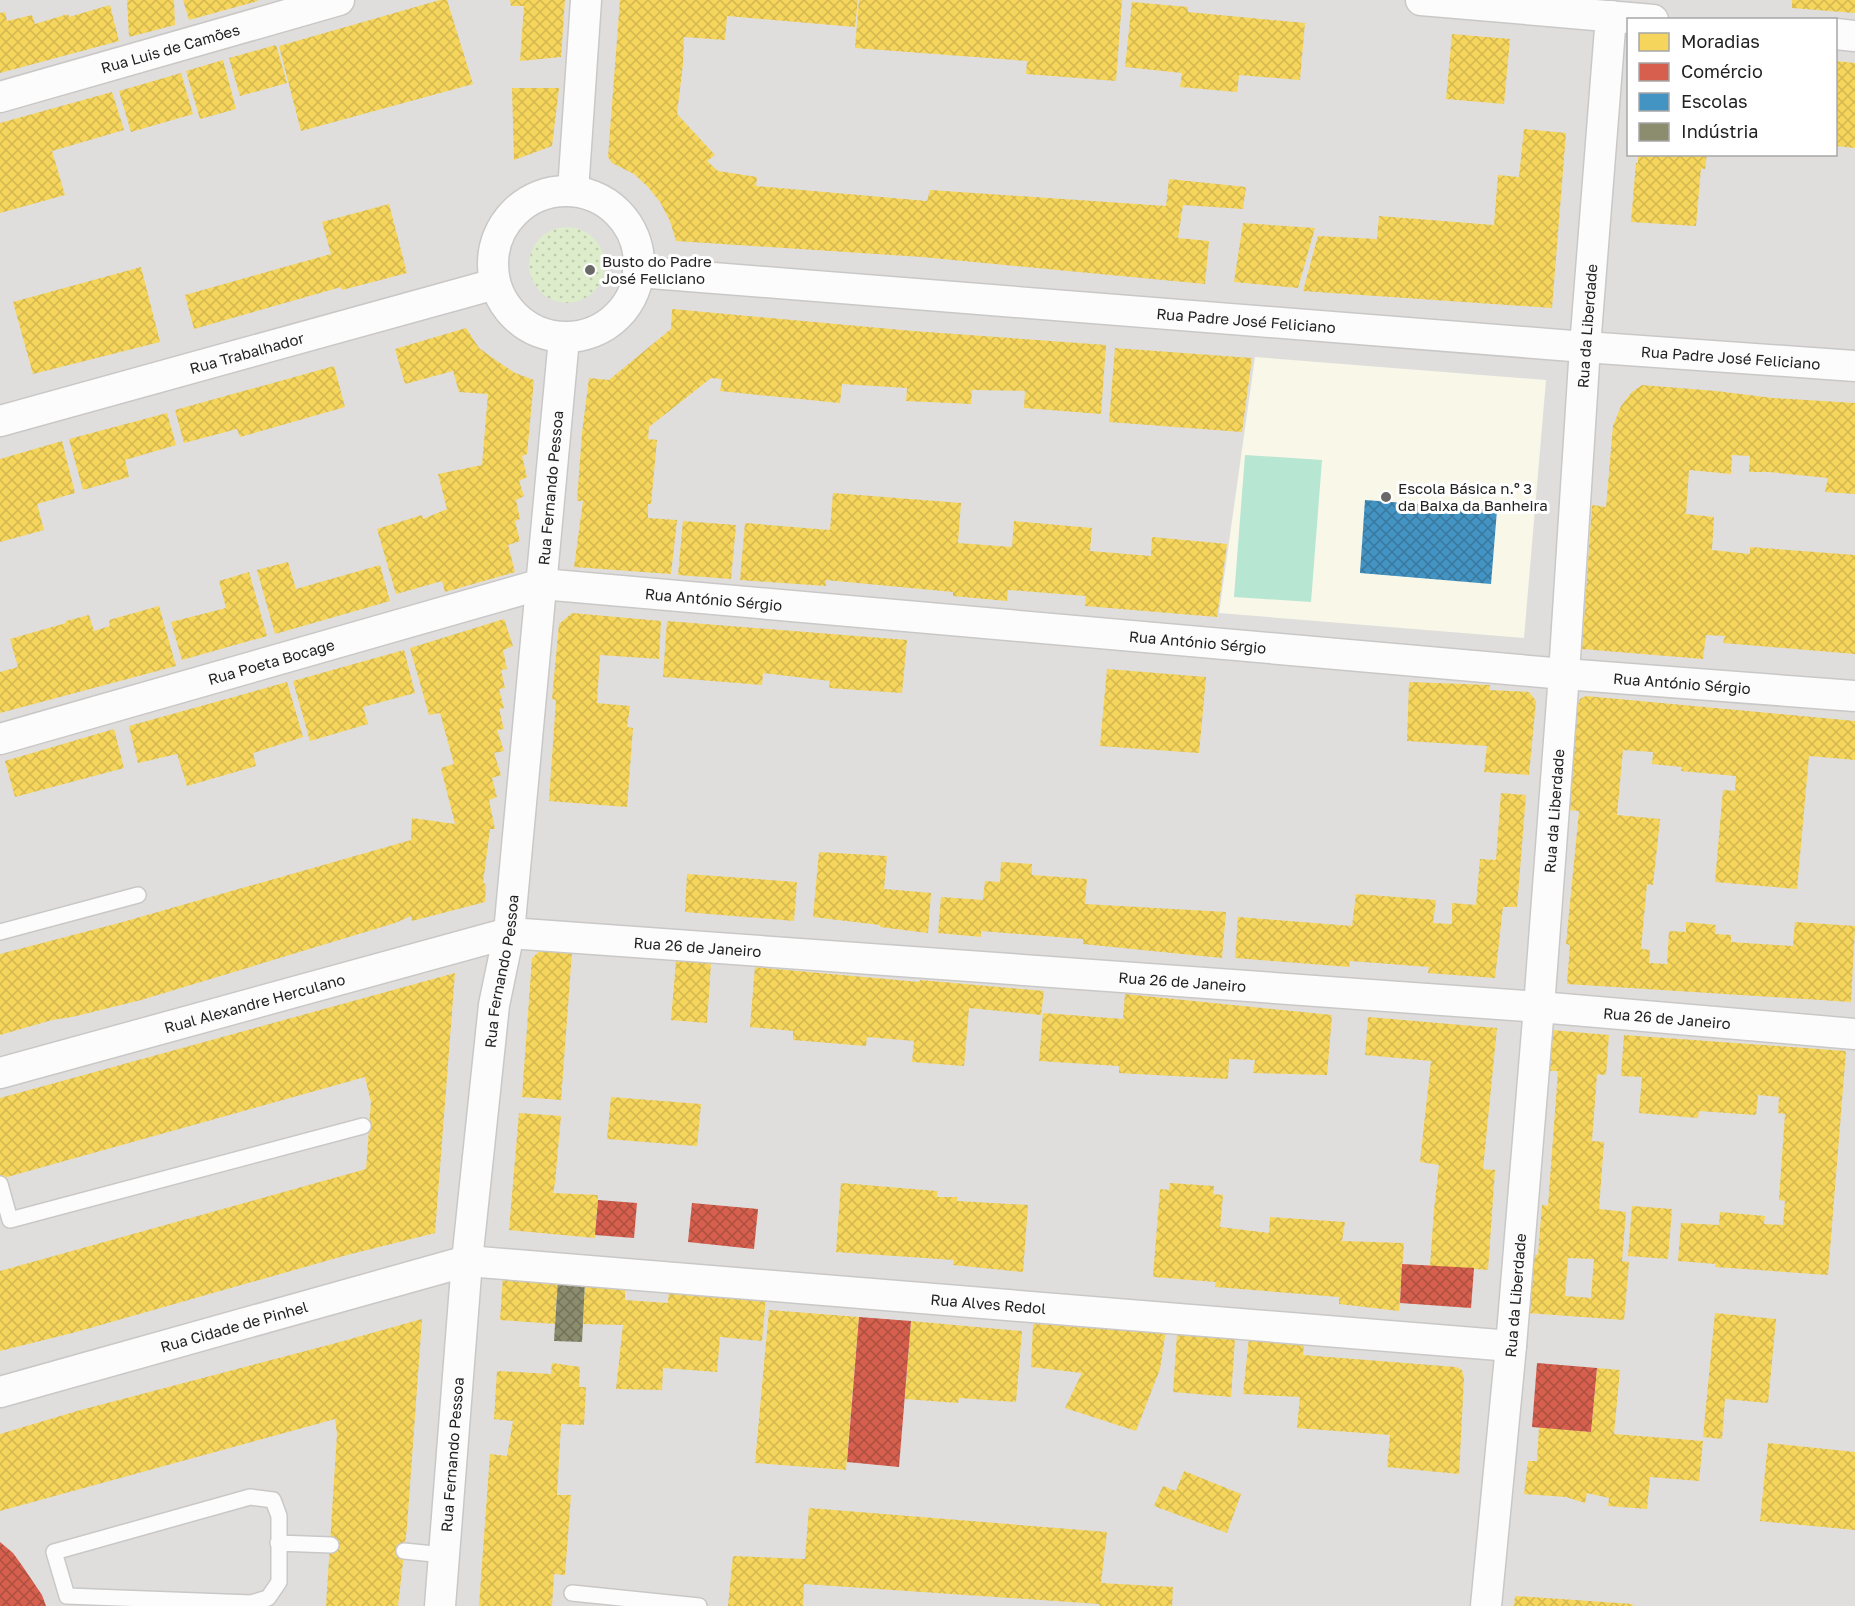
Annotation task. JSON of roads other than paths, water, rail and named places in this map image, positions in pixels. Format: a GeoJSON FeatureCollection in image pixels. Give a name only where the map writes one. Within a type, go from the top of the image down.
{"type":"FeatureCollection","features":[{"type":"Feature","properties":{"kind":"street","name":"Rua Luis de Camões"},"geometry":{"type":"LineString","coordinates":[[0,97],[339,0]]}},
{"type":"Feature","properties":{"kind":"street"},"geometry":{"type":"LineString","coordinates":[[573,191],[586,0]]}},
{"type":"Feature","properties":{"kind":"street"},"geometry":{"type":"LineString","coordinates":[[1421,0],[1632,18]]}},
{"type":"Feature","properties":{"kind":"street","name":"Rua da Liberdade"},"geometry":{"type":"LineString","coordinates":[[1486,1606],[1539,1006],[1564,674],[1585,347],[1611,16]]}},
{"type":"Feature","properties":{"kind":"street"},"geometry":{"type":"LineString","coordinates":[[1837,34],[1855,36]]}},
{"type":"Feature","properties":{"kind":"street"},"geometry":{"type":"LineString","coordinates":[[573,191],[595,196],[615,209],[629,228],[638,249],[638,272],[632,294],[620,312],[603,327],[564,338],[538,331],[519,320],[504,304],[495,284],[492,260],[497,237],[510,217],[527,202],[549,193],[573,191]]}},
{"type":"Feature","properties":{"kind":"street","name":"Rua Padre José Feliciano"},"geometry":{"type":"LineString","coordinates":[[638,272],[1585,347],[1855,366]]}},
{"type":"Feature","properties":{"kind":"street","name":"Rua Trabalhador"},"geometry":{"type":"LineString","coordinates":[[0,421],[495,284]]}},
{"type":"Feature","properties":{"kind":"street","name":"Rua Fernando Pessoa"},"geometry":{"type":"LineString","coordinates":[[440,1606],[467,1261],[494,1005],[509,933],[564,338]]}},
{"type":"Feature","properties":{"kind":"street","name":"Rua António Sérgio"},"geometry":{"type":"LineString","coordinates":[[542,584],[1564,674],[1855,696]]}},
{"type":"Feature","properties":{"kind":"street","name":"Rua Poeta Bocage"},"geometry":{"type":"LineString","coordinates":[[0,739],[542,584]]}},
{"type":"Feature","properties":{"kind":"street","name":"Rua 26 de Janeiro"},"geometry":{"type":"LineString","coordinates":[[509,933],[1539,1006],[1855,1034]]}},
{"type":"Feature","properties":{"kind":"street","name":"Rual Alexandre Herculano"},"geometry":{"type":"LineString","coordinates":[[0,1073],[509,933]]}},
{"type":"Feature","properties":{"kind":"street","name":"Rua Alves Redol"},"geometry":{"type":"LineString","coordinates":[[467,1261],[1510,1346]]}},
{"type":"Feature","properties":{"kind":"street","name":"Rua Cidade de Pinhel"},"geometry":{"type":"LineString","coordinates":[[0,1392],[467,1261]]}},
{"type":"Feature","properties":{"kind":"lane"},"geometry":{"type":"LineString","coordinates":[[0,932],[138,895]]}},
{"type":"Feature","properties":{"kind":"lane"},"geometry":{"type":"LineString","coordinates":[[0,1184],[10,1220],[363,1126]]}},
{"type":"Feature","properties":{"kind":"lane"},"geometry":{"type":"LineString","coordinates":[[250,1497],[273,1500],[279,1516],[278,1543],[279,1582],[268,1598],[252,1603],[67,1596],[54,1551],[250,1497]]}},
{"type":"Feature","properties":{"kind":"lane"},"geometry":{"type":"LineString","coordinates":[[278,1543],[331,1545]]}},
{"type":"Feature","properties":{"kind":"lane"},"geometry":{"type":"LineString","coordinates":[[404,1551],[444,1555]]}},
{"type":"Feature","properties":{"kind":"lane"},"geometry":{"type":"LineString","coordinates":[[572,1593],[699,1606]]}},
{"type":"Feature","properties":{"kind":"place","name":"Busto do Padre José Feliciano"},"geometry":{"type":"Point","coordinates":[590,270]}},
{"type":"Feature","properties":{"kind":"place","name":"Escola Básica n.º 3 da Baixa da Banheira"},"geometry":{"type":"Point","coordinates":[1386,497]}}]}
